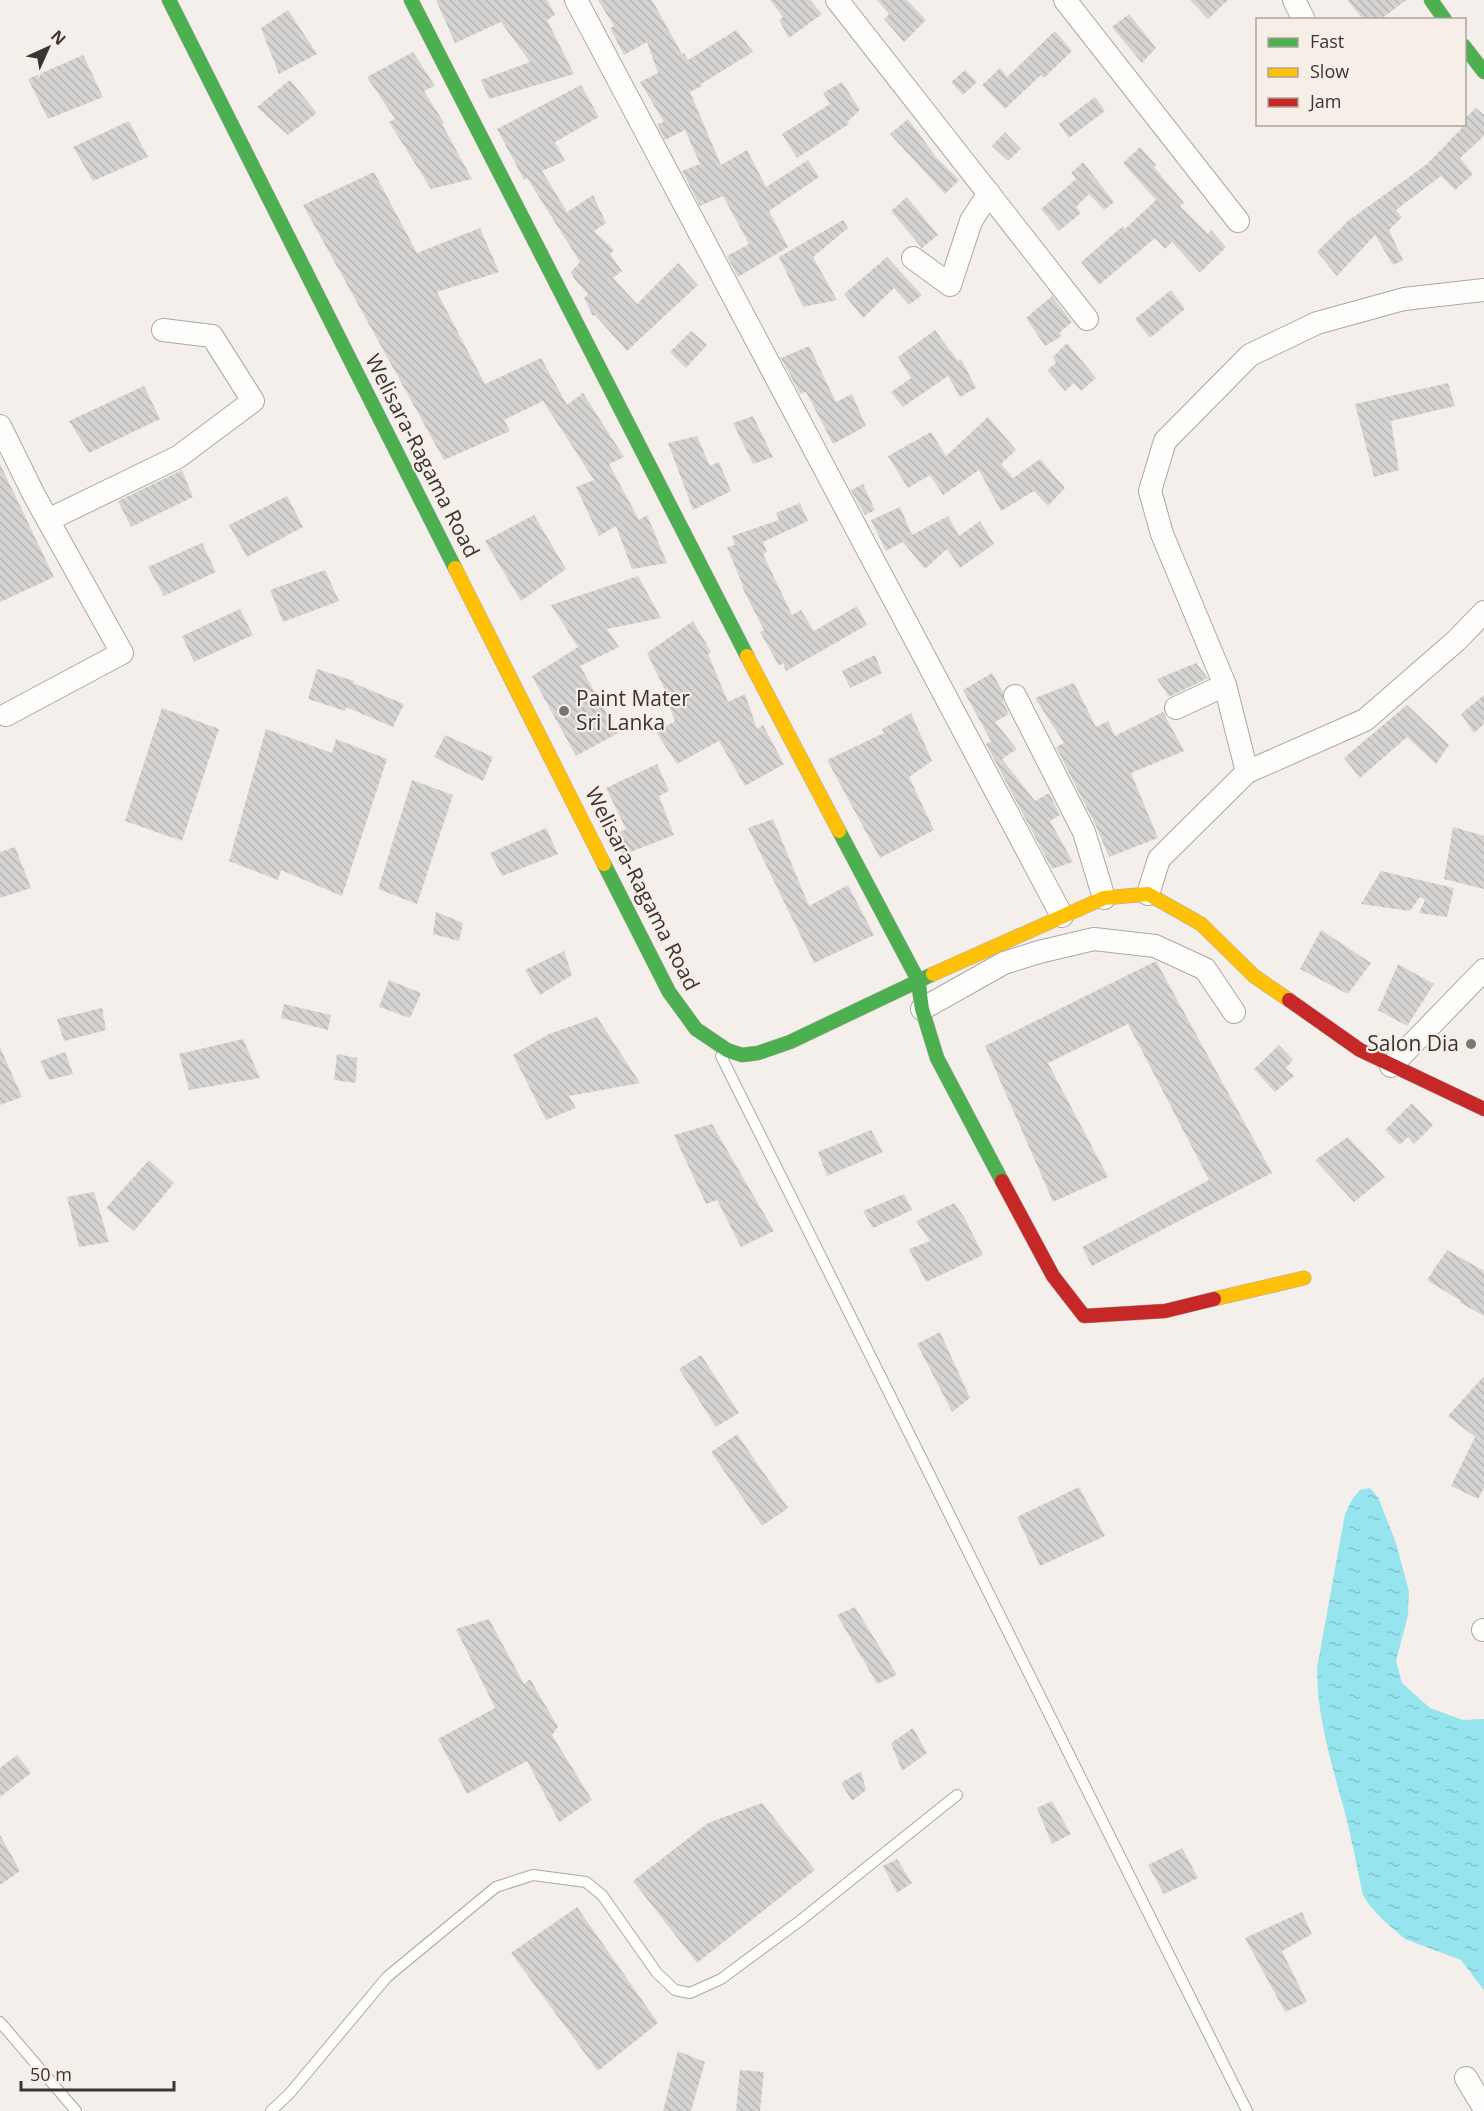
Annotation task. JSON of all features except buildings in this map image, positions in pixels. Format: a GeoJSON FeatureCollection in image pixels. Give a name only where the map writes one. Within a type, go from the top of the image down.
{"type":"FeatureCollection","features":[{"type":"Feature","properties":{"kind":"main road","name":"Welisara-Ragama Road"},"geometry":{"type":"LineString","coordinates":[[169,0],[669,992],[696,1029],[727,1050],[742,1055],[772,1049],[1062,915],[1104,898],[1148,894]]}},
{"type":"Feature","properties":{"kind":"main road"},"geometry":{"type":"LineString","coordinates":[[411,0],[762,684],[918,980],[922,1009],[937,1058],[1053,1276],[1084,1317],[1166,1311],[1304,1278]]}},
{"type":"Feature","properties":{"kind":"main road"},"geometry":{"type":"LineString","coordinates":[[1431,0],[1444,18]]}},
{"type":"Feature","properties":{"kind":"main road"},"geometry":{"type":"LineString","coordinates":[[1466,49],[1484,72]]}},
{"type":"Feature","properties":{"kind":"main road"},"geometry":{"type":"LineString","coordinates":[[1148,894],[1201,924],[1254,976],[1360,1050],[1484,1108]]}},
{"type":"Feature","properties":{"kind":"street"},"geometry":{"type":"LineString","coordinates":[[576,0],[1062,915]]}},
{"type":"Feature","properties":{"kind":"street"},"geometry":{"type":"LineString","coordinates":[[837,0],[1087,319]]}},
{"type":"Feature","properties":{"kind":"street"},"geometry":{"type":"LineString","coordinates":[[1065,0],[1238,221]]}},
{"type":"Feature","properties":{"kind":"street"},"geometry":{"type":"LineString","coordinates":[[1294,0],[1303,18]]}},
{"type":"Feature","properties":{"kind":"street"},"geometry":{"type":"LineString","coordinates":[[913,258],[950,285],[971,221],[989,193]]}},
{"type":"Feature","properties":{"kind":"street"},"geometry":{"type":"LineString","coordinates":[[1247,772],[1225,685],[1162,534],[1150,491],[1165,441],[1250,355],[1317,322],[1404,298],[1484,291]]}},
{"type":"Feature","properties":{"kind":"street"},"geometry":{"type":"LineString","coordinates":[[48,520],[178,457],[253,401],[212,336],[163,330]]}},
{"type":"Feature","properties":{"kind":"street"},"geometry":{"type":"LineString","coordinates":[[0,426],[48,520],[122,653],[2,712]]}},
{"type":"Feature","properties":{"kind":"street"},"geometry":{"type":"LineString","coordinates":[[1148,894],[1159,859],[1247,772],[1365,720],[1457,640],[1484,612]]}},
{"type":"Feature","properties":{"kind":"street"},"geometry":{"type":"LineString","coordinates":[[1176,708],[1225,685]]}},
{"type":"Feature","properties":{"kind":"street"},"geometry":{"type":"LineString","coordinates":[[1015,696],[1084,832],[1104,898]]}},
{"type":"Feature","properties":{"kind":"street"},"geometry":{"type":"LineString","coordinates":[[922,1009],[1004,963],[1094,939],[1155,946],[1205,969],[1234,1012]]}},
{"type":"Feature","properties":{"kind":"street"},"geometry":{"type":"LineString","coordinates":[[1391,1066],[1484,970]]}},
{"type":"Feature","properties":{"kind":"street"},"geometry":{"type":"LineString","coordinates":[[1466,2078],[1484,2108]]}},
{"type":"Feature","properties":{"kind":"lane"},"geometry":{"type":"LineString","coordinates":[[714,1042],[1247,2111]]}},
{"type":"Feature","properties":{"kind":"lane"},"geometry":{"type":"LineString","coordinates":[[271,2111],[290,2093],[387,1977],[496,1887],[532,1875],[586,1882],[602,1895],[657,1973],[675,1990],[690,1993],[721,1978],[801,1920],[957,1795]]}},
{"type":"Feature","properties":{"kind":"lane"},"geometry":{"type":"LineString","coordinates":[[0,2022],[76,2111]]}},
{"type":"Feature","properties":{"kind":"water"},"geometry":{"type":"Polygon","coordinates":[[[1370,1488],[1378,1497],[1396,1543],[1409,1592],[1408,1615],[1396,1661],[1402,1683],[1430,1708],[1463,1720],[1484,1719],[1484,1990],[1461,1960],[1405,1939],[1383,1920],[1363,1895],[1348,1823],[1326,1741],[1317,1668],[1345,1514],[1360,1490],[1370,1488]]]}},
{"type":"Feature","properties":{"kind":"traffic: fast"},"geometry":{"type":"LineString","coordinates":[[169,0],[455,568]]}},
{"type":"Feature","properties":{"kind":"traffic: fast"},"geometry":{"type":"LineString","coordinates":[[411,0],[747,656]]}},
{"type":"Feature","properties":{"kind":"traffic: fast"},"geometry":{"type":"LineString","coordinates":[[1431,0],[1444,18]]}},
{"type":"Feature","properties":{"kind":"traffic: fast"},"geometry":{"type":"LineString","coordinates":[[1466,49],[1484,72]]}},
{"type":"Feature","properties":{"kind":"traffic: fast"},"geometry":{"type":"LineString","coordinates":[[839,831],[918,980],[922,1009],[937,1058],[1002,1181]]}},
{"type":"Feature","properties":{"kind":"traffic: fast"},"geometry":{"type":"LineString","coordinates":[[604,864],[669,992],[696,1029],[727,1050],[742,1055],[758,1053],[790,1042],[933,974]]}},
{"type":"Feature","properties":{"kind":"traffic: slow"},"geometry":{"type":"LineString","coordinates":[[455,568],[604,864]]}},
{"type":"Feature","properties":{"kind":"traffic: slow"},"geometry":{"type":"LineString","coordinates":[[747,656],[839,831]]}},
{"type":"Feature","properties":{"kind":"traffic: slow"},"geometry":{"type":"LineString","coordinates":[[933,974],[1104,898],[1148,894],[1201,924],[1254,976],[1289,1000]]}},
{"type":"Feature","properties":{"kind":"traffic: slow"},"geometry":{"type":"LineString","coordinates":[[1214,1299],[1304,1278]]}},
{"type":"Feature","properties":{"kind":"traffic: jam"},"geometry":{"type":"LineString","coordinates":[[1289,1000],[1360,1050],[1484,1109]]}},
{"type":"Feature","properties":{"kind":"traffic: jam"},"geometry":{"type":"LineString","coordinates":[[1002,1181],[1053,1276],[1084,1316],[1165,1311],[1214,1299]]}},
{"type":"Feature","properties":{"kind":"place","name":"Paint Mater Sri Lanka"},"geometry":{"type":"Point","coordinates":[564,711]}},
{"type":"Feature","properties":{"kind":"place","name":"Salon Dia"},"geometry":{"type":"Point","coordinates":[1471,1044]}}]}
